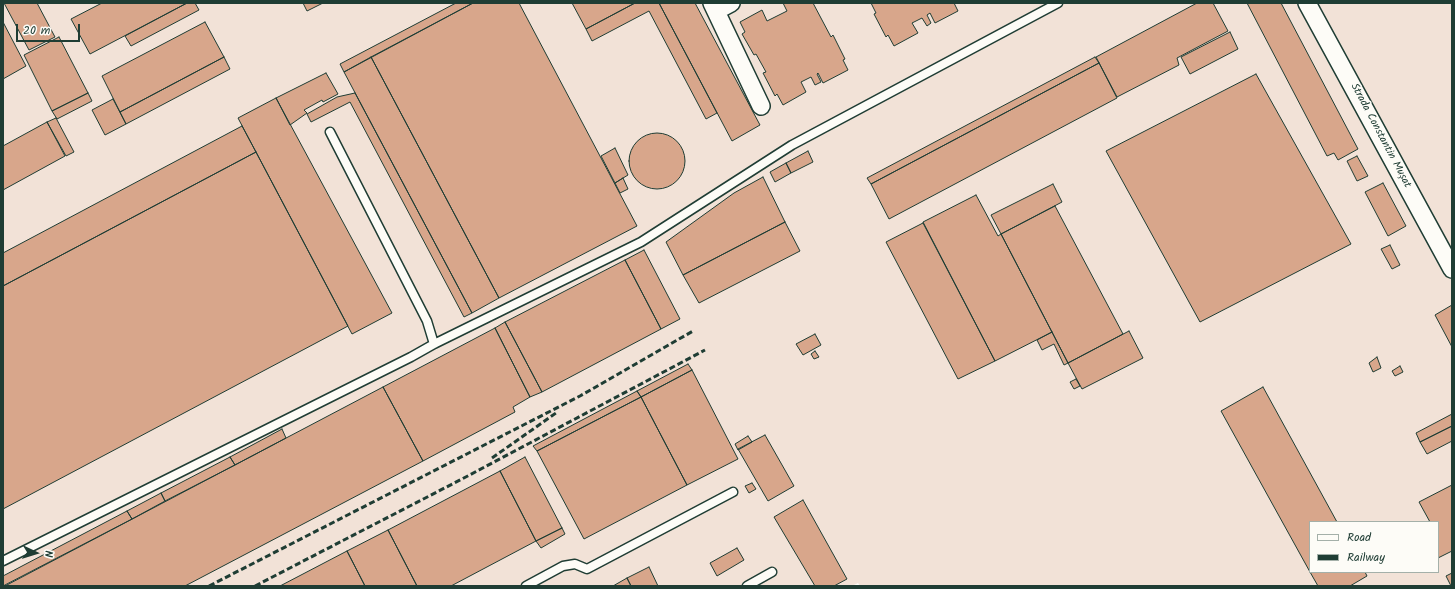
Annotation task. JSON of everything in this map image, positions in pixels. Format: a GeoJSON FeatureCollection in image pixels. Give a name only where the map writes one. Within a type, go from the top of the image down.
{"type":"FeatureCollection","features":[{"type":"Feature","properties":{"kind":"street"},"geometry":{"type":"LineString","coordinates":[[731,3],[714,7],[761,106]]}},
{"type":"Feature","properties":{"kind":"street","name":"Strada Constantin Mușat"},"geometry":{"type":"LineString","coordinates":[[1307,3],[1452,269]]}},
{"type":"Feature","properties":{"kind":"lane"},"geometry":{"type":"LineString","coordinates":[[3,561],[397,364],[434,344],[641,242],[792,145],[1058,3]]}},
{"type":"Feature","properties":{"kind":"lane"},"geometry":{"type":"LineString","coordinates":[[330,132],[427,321],[434,344]]}},
{"type":"Feature","properties":{"kind":"lane"},"geometry":{"type":"LineString","coordinates":[[526,586],[563,566],[575,564],[587,569],[733,492]]}},
{"type":"Feature","properties":{"kind":"lane"},"geometry":{"type":"LineString","coordinates":[[746,586],[772,572]]}},
{"type":"Feature","properties":{"kind":"shaded area"},"geometry":{"type":"Polygon","coordinates":[[[3,3],[1452,3],[1452,586],[860,586],[858,583],[852,586],[3,586],[3,3]]]}},
{"type":"Feature","properties":{"kind":"building"},"geometry":{"type":"Polygon","coordinates":[[[4,3],[37,3],[55,37],[29,50],[4,3]]]}},
{"type":"Feature","properties":{"kind":"building"},"geometry":{"type":"Polygon","coordinates":[[[102,3],[187,3],[90,54],[71,19],[102,3]]]}},
{"type":"Feature","properties":{"kind":"building"},"geometry":{"type":"Polygon","coordinates":[[[187,3],[195,3],[199,10],[131,46],[125,36],[187,3]]]}},
{"type":"Feature","properties":{"kind":"building"},"geometry":{"type":"Polygon","coordinates":[[[303,3],[323,3],[307,11],[303,3]]]}},
{"type":"Feature","properties":{"kind":"building"},"geometry":{"type":"Polygon","coordinates":[[[456,3],[473,3],[344,72],[340,64],[456,3]]]}},
{"type":"Feature","properties":{"kind":"building"},"geometry":{"type":"Polygon","coordinates":[[[473,3],[519,3],[637,226],[499,298],[371,57],[473,3]]]}},
{"type":"Feature","properties":{"kind":"building"},"geometry":{"type":"Polygon","coordinates":[[[572,3],[635,3],[586,29],[572,3]]]}},
{"type":"Feature","properties":{"kind":"building"},"geometry":{"type":"Polygon","coordinates":[[[635,3],[659,3],[717,113],[706,119],[649,11],[592,41],[586,29],[635,3]]]}},
{"type":"Feature","properties":{"kind":"building"},"geometry":{"type":"Polygon","coordinates":[[[659,3],[695,3],[760,125],[732,141],[659,3]]]}},
{"type":"Feature","properties":{"kind":"building"},"geometry":{"type":"Polygon","coordinates":[[[783,3],[813,3],[831,37],[833,35],[845,59],[843,60],[848,70],[823,83],[818,73],[817,74],[821,82],[815,85],[811,77],[801,82],[806,92],[783,105],[777,94],[775,96],[763,73],[766,72],[742,34],[745,32],[740,22],[762,10],[767,21],[787,11],[783,3]]]}},
{"type":"Feature","properties":{"kind":"building"},"geometry":{"type":"Polygon","coordinates":[[[871,3],[954,3],[958,11],[935,23],[930,13],[927,15],[931,23],[927,26],[922,18],[912,23],[918,33],[894,46],[888,35],[886,37],[874,14],[876,13],[871,3]]]}},
{"type":"Feature","properties":{"kind":"building"},"geometry":{"type":"Polygon","coordinates":[[[1197,3],[1213,3],[1228,31],[1177,58],[1179,65],[1117,97],[1096,57],[1197,3]]]}},
{"type":"Feature","properties":{"kind":"building"},"geometry":{"type":"Polygon","coordinates":[[[1247,3],[1281,3],[1358,149],[1338,160],[1334,153],[1327,156],[1247,3]]]}},
{"type":"Feature","properties":{"kind":"building"},"geometry":{"type":"Polygon","coordinates":[[[3,22],[26,66],[3,79],[3,22]]]}},
{"type":"Feature","properties":{"kind":"building"},"geometry":{"type":"Polygon","coordinates":[[[205,22],[224,57],[120,112],[102,76],[205,22]]]}},
{"type":"Feature","properties":{"kind":"building"},"geometry":{"type":"Polygon","coordinates":[[[1230,32],[1238,49],[1190,74],[1181,57],[1230,32]]]}},
{"type":"Feature","properties":{"kind":"building"},"geometry":{"type":"Polygon","coordinates":[[[59,37],[88,93],[52,111],[24,55],[59,37]]]}},
{"type":"Feature","properties":{"kind":"building"},"geometry":{"type":"Polygon","coordinates":[[[224,57],[230,69],[126,124],[120,112],[224,57]]]}},
{"type":"Feature","properties":{"kind":"building"},"geometry":{"type":"Polygon","coordinates":[[[371,57],[499,298],[472,313],[344,72],[371,57]]]}},
{"type":"Feature","properties":{"kind":"building"},"geometry":{"type":"Polygon","coordinates":[[[1095,57],[1099,63],[871,184],[867,178],[1095,57]]]}},
{"type":"Feature","properties":{"kind":"building"},"geometry":{"type":"Polygon","coordinates":[[[1099,63],[1117,98],[889,219],[871,184],[1099,63]]]}},
{"type":"Feature","properties":{"kind":"building"},"geometry":{"type":"Polygon","coordinates":[[[326,73],[338,94],[323,102],[322,100],[304,110],[307,113],[290,125],[276,98],[326,73]]]}},
{"type":"Feature","properties":{"kind":"building"},"geometry":{"type":"Polygon","coordinates":[[[1256,74],[1351,244],[1200,322],[1106,151],[1256,74]]]}},
{"type":"Feature","properties":{"kind":"building"},"geometry":{"type":"Polygon","coordinates":[[[88,93],[92,101],[57,119],[52,111],[88,93]]]}},
{"type":"Feature","properties":{"kind":"building"},"geometry":{"type":"Polygon","coordinates":[[[355,93],[472,313],[464,317],[350,102],[311,122],[307,114],[337,97],[355,93]]]}},
{"type":"Feature","properties":{"kind":"building"},"geometry":{"type":"Polygon","coordinates":[[[276,98],[392,313],[352,334],[238,118],[276,98]]]}},
{"type":"Feature","properties":{"kind":"building"},"geometry":{"type":"Polygon","coordinates":[[[113,99],[126,124],[105,135],[92,110],[113,99]]]}},
{"type":"Feature","properties":{"kind":"building"},"geometry":{"type":"Polygon","coordinates":[[[56,118],[74,152],[66,156],[47,122],[56,118]]]}},
{"type":"Feature","properties":{"kind":"building"},"geometry":{"type":"Polygon","coordinates":[[[47,122],[65,156],[3,190],[3,146],[47,122]]]}},
{"type":"Feature","properties":{"kind":"building"},"geometry":{"type":"Polygon","coordinates":[[[242,126],[256,152],[3,286],[3,253],[242,126]]]}},
{"type":"Feature","properties":{"kind":"building"},"geometry":{"type":"Polygon","coordinates":[[[651,133],[663,133],[673,137],[681,145],[685,155],[685,167],[681,177],[673,185],[663,189],[651,189],[641,185],[633,177],[629,167],[629,155],[633,145],[641,137],[651,133]]]}},
{"type":"Feature","properties":{"kind":"building"},"geometry":{"type":"Polygon","coordinates":[[[615,148],[628,175],[615,183],[601,156],[615,148]]]}},
{"type":"Feature","properties":{"kind":"building"},"geometry":{"type":"Polygon","coordinates":[[[808,151],[813,162],[791,173],[786,163],[808,151]]]}},
{"type":"Feature","properties":{"kind":"building"},"geometry":{"type":"Polygon","coordinates":[[[256,152],[348,326],[3,509],[3,286],[256,152]]]}},
{"type":"Feature","properties":{"kind":"building"},"geometry":{"type":"Polygon","coordinates":[[[1357,156],[1368,176],[1357,181],[1347,161],[1357,156]]]}},
{"type":"Feature","properties":{"kind":"building"},"geometry":{"type":"Polygon","coordinates":[[[786,163],[791,173],[775,182],[770,172],[786,163]]]}},
{"type":"Feature","properties":{"kind":"building"},"geometry":{"type":"Polygon","coordinates":[[[763,177],[785,222],[683,275],[666,242],[734,193],[763,177]]]}},
{"type":"Feature","properties":{"kind":"building"},"geometry":{"type":"Polygon","coordinates":[[[623,178],[628,189],[620,193],[615,183],[623,178]]]}},
{"type":"Feature","properties":{"kind":"building"},"geometry":{"type":"Polygon","coordinates":[[[1383,183],[1406,226],[1388,236],[1365,192],[1383,183]]]}},
{"type":"Feature","properties":{"kind":"building"},"geometry":{"type":"Polygon","coordinates":[[[1053,184],[1062,202],[1001,234],[991,215],[1053,184]]]}},
{"type":"Feature","properties":{"kind":"building"},"geometry":{"type":"Polygon","coordinates":[[[976,195],[998,236],[1001,234],[1052,332],[995,361],[923,222],[976,195]]]}},
{"type":"Feature","properties":{"kind":"building"},"geometry":{"type":"Polygon","coordinates":[[[1055,206],[1123,334],[1068,363],[1001,234],[1055,206]]]}},
{"type":"Feature","properties":{"kind":"building"},"geometry":{"type":"Polygon","coordinates":[[[785,222],[800,251],[699,303],[683,275],[785,222]]]}},
{"type":"Feature","properties":{"kind":"building"},"geometry":{"type":"Polygon","coordinates":[[[923,223],[995,361],[958,379],[886,242],[923,223]]]}},
{"type":"Feature","properties":{"kind":"building"},"geometry":{"type":"Polygon","coordinates":[[[1390,245],[1400,265],[1392,269],[1381,249],[1390,245]]]}},
{"type":"Feature","properties":{"kind":"building"},"geometry":{"type":"Polygon","coordinates":[[[644,250],[680,319],[661,329],[625,260],[644,250]]]}},
{"type":"Feature","properties":{"kind":"building"},"geometry":{"type":"Polygon","coordinates":[[[625,260],[661,329],[542,392],[505,322],[625,260]]]}},
{"type":"Feature","properties":{"kind":"building"},"geometry":{"type":"Polygon","coordinates":[[[1452,305],[1452,347],[1435,315],[1452,305]]]}},
{"type":"Feature","properties":{"kind":"building"},"geometry":{"type":"Polygon","coordinates":[[[505,322],[542,392],[530,397],[495,328],[505,322]]]}},
{"type":"Feature","properties":{"kind":"building"},"geometry":{"type":"Polygon","coordinates":[[[495,328],[530,397],[513,407],[515,412],[423,461],[383,387],[495,328]]]}},
{"type":"Feature","properties":{"kind":"building"},"geometry":{"type":"Polygon","coordinates":[[[1129,331],[1143,358],[1082,389],[1068,363],[1129,331]]]}},
{"type":"Feature","properties":{"kind":"building"},"geometry":{"type":"Polygon","coordinates":[[[1052,332],[1068,363],[1064,365],[1054,344],[1042,350],[1037,340],[1052,332]]]}},
{"type":"Feature","properties":{"kind":"building"},"geometry":{"type":"Polygon","coordinates":[[[815,334],[821,345],[803,355],[796,344],[815,334]]]}},
{"type":"Feature","properties":{"kind":"building"},"geometry":{"type":"Polygon","coordinates":[[[815,351],[819,357],[814,359],[811,354],[815,351]]]}},
{"type":"Feature","properties":{"kind":"building"},"geometry":{"type":"Polygon","coordinates":[[[1377,357],[1381,368],[1373,372],[1369,363],[1377,357]]]}},
{"type":"Feature","properties":{"kind":"building"},"geometry":{"type":"Polygon","coordinates":[[[688,364],[692,370],[641,397],[637,391],[688,364]]]}},
{"type":"Feature","properties":{"kind":"building"},"geometry":{"type":"Polygon","coordinates":[[[1400,366],[1403,372],[1395,376],[1392,371],[1400,366]]]}},
{"type":"Feature","properties":{"kind":"building"},"geometry":{"type":"Polygon","coordinates":[[[692,370],[738,459],[687,485],[641,397],[692,370]]]}},
{"type":"Feature","properties":{"kind":"building"},"geometry":{"type":"Polygon","coordinates":[[[1076,379],[1080,386],[1074,389],[1070,382],[1076,379]]]}},
{"type":"Feature","properties":{"kind":"building"},"geometry":{"type":"Polygon","coordinates":[[[383,387],[423,461],[185,586],[5,586],[383,387]]]}},
{"type":"Feature","properties":{"kind":"building"},"geometry":{"type":"Polygon","coordinates":[[[1263,387],[1336,521],[1309,521],[1309,570],[1221,411],[1263,387]]]}},
{"type":"Feature","properties":{"kind":"building"},"geometry":{"type":"Polygon","coordinates":[[[637,391],[641,397],[537,451],[533,446],[637,391]]]}},
{"type":"Feature","properties":{"kind":"building"},"geometry":{"type":"Polygon","coordinates":[[[641,397],[687,485],[584,539],[537,451],[641,397]]]}},
{"type":"Feature","properties":{"kind":"building"},"geometry":{"type":"Polygon","coordinates":[[[1452,414],[1452,426],[1420,442],[1416,433],[1452,414]]]}},
{"type":"Feature","properties":{"kind":"building"},"geometry":{"type":"Polygon","coordinates":[[[1452,426],[1452,441],[1427,454],[1420,442],[1452,426]]]}},
{"type":"Feature","properties":{"kind":"building"},"geometry":{"type":"Polygon","coordinates":[[[282,429],[286,438],[235,465],[230,457],[282,429]]]}},
{"type":"Feature","properties":{"kind":"building"},"geometry":{"type":"Polygon","coordinates":[[[765,435],[794,486],[768,501],[738,449],[765,435]]]}},
{"type":"Feature","properties":{"kind":"building"},"geometry":{"type":"Polygon","coordinates":[[[748,436],[752,442],[738,450],[735,444],[748,436]]]}},
{"type":"Feature","properties":{"kind":"building"},"geometry":{"type":"Polygon","coordinates":[[[230,457],[235,465],[165,501],[161,493],[230,457]]]}},
{"type":"Feature","properties":{"kind":"building"},"geometry":{"type":"Polygon","coordinates":[[[525,457],[562,528],[536,541],[500,471],[525,457]]]}},
{"type":"Feature","properties":{"kind":"building"},"geometry":{"type":"Polygon","coordinates":[[[500,471],[536,541],[451,586],[417,586],[388,530],[500,471]]]}},
{"type":"Feature","properties":{"kind":"building"},"geometry":{"type":"Polygon","coordinates":[[[752,483],[756,489],[749,493],[745,486],[752,483]]]}},
{"type":"Feature","properties":{"kind":"building"},"geometry":{"type":"Polygon","coordinates":[[[1452,485],[1452,551],[1439,558],[1439,521],[1429,521],[1419,502],[1452,485]]]}},
{"type":"Feature","properties":{"kind":"building"},"geometry":{"type":"Polygon","coordinates":[[[161,493],[165,501],[132,519],[127,511],[161,493]]]}},
{"type":"Feature","properties":{"kind":"building"},"geometry":{"type":"Polygon","coordinates":[[[803,500],[847,579],[834,586],[815,586],[774,517],[803,500]]]}},
{"type":"Feature","properties":{"kind":"building"},"geometry":{"type":"Polygon","coordinates":[[[127,511],[132,519],[3,586],[3,576],[127,511]]]}},
{"type":"Feature","properties":{"kind":"building"},"geometry":{"type":"Polygon","coordinates":[[[562,528],[565,534],[541,548],[536,541],[562,528]]]}},
{"type":"Feature","properties":{"kind":"building"},"geometry":{"type":"Polygon","coordinates":[[[388,530],[417,586],[365,586],[347,551],[388,530]]]}},
{"type":"Feature","properties":{"kind":"building"},"geometry":{"type":"Polygon","coordinates":[[[737,548],[744,560],[717,576],[710,563],[737,548]]]}},
{"type":"Feature","properties":{"kind":"building"},"geometry":{"type":"Polygon","coordinates":[[[347,551],[365,586],[280,586],[347,551]]]}},
{"type":"Feature","properties":{"kind":"building"},"geometry":{"type":"Polygon","coordinates":[[[649,567],[658,586],[631,586],[627,578],[649,567]]]}},
{"type":"Feature","properties":{"kind":"building"},"geometry":{"type":"Polygon","coordinates":[[[1311,573],[1366,573],[1367,576],[1350,586],[1318,586],[1311,573]]]}},
{"type":"Feature","properties":{"kind":"building"},"geometry":{"type":"Polygon","coordinates":[[[1452,573],[1452,586],[1451,586],[1446,576],[1452,573]]]}},
{"type":"Feature","properties":{"kind":"building"},"geometry":{"type":"Polygon","coordinates":[[[627,578],[631,586],[613,586],[627,578]]]}},
{"type":"Feature","properties":{"kind":"railway"},"geometry":{"type":"LineString","coordinates":[[209,586],[580,396],[693,331]]}},
{"type":"Feature","properties":{"kind":"railway"},"geometry":{"type":"LineString","coordinates":[[255,586],[462,479],[705,350]]}},
{"type":"Feature","properties":{"kind":"railway"},"geometry":{"type":"LineString","coordinates":[[492,458],[556,413]]}}]}
